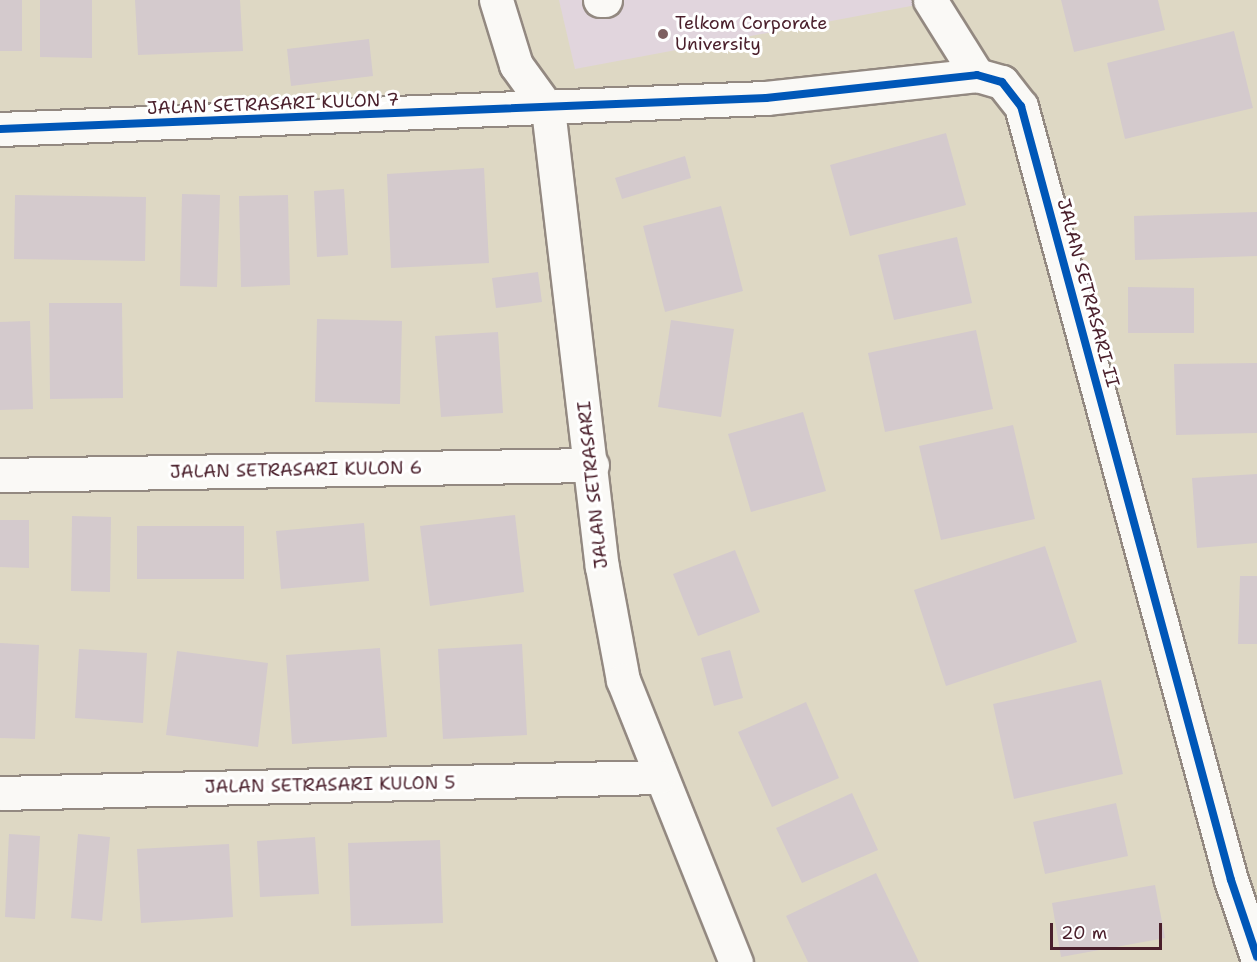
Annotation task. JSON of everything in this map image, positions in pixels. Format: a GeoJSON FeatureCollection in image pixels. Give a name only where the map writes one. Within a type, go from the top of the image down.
{"type":"FeatureCollection","features":[{"type":"Feature","properties":{"kind":"street","name":"JALAN SETRASARI"},"geometry":{"type":"LineString","coordinates":[[496,0],[516,65],[548,109],[592,465],[602,567],[623,680],[659,777],[736,962]]}},
{"type":"Feature","properties":{"kind":"street"},"geometry":{"type":"LineString","coordinates":[[600,0],[605,0]]}},
{"type":"Feature","properties":{"kind":"street"},"geometry":{"type":"LineString","coordinates":[[930,0],[977,75]]}},
{"type":"Feature","properties":{"kind":"street","name":"JALAN SETRASARI II"},"geometry":{"type":"LineString","coordinates":[[548,109],[766,98],[977,75],[1002,82],[1022,106],[1244,879],[1257,957]]}},
{"type":"Feature","properties":{"kind":"street","name":"JALAN SETRASARI KULON 7"},"geometry":{"type":"LineString","coordinates":[[0,129],[548,109]]}},
{"type":"Feature","properties":{"kind":"street","name":"JALAN SETRASARI KULON 6"},"geometry":{"type":"LineString","coordinates":[[0,475],[592,465]]}},
{"type":"Feature","properties":{"kind":"street","name":"JALAN SETRASARI KULON 5"},"geometry":{"type":"LineString","coordinates":[[0,793],[659,777]]}},
{"type":"Feature","properties":{"kind":"shaded area","name":"Telkom Corporate University"},"geometry":{"type":"Polygon","coordinates":[[[559,0],[943,0],[575,69],[559,0]]]}},
{"type":"Feature","properties":{"kind":"building"},"geometry":{"type":"Polygon","coordinates":[[[0,0],[22,0],[22,51],[0,51],[0,0]]]}},
{"type":"Feature","properties":{"kind":"building"},"geometry":{"type":"Polygon","coordinates":[[[40,0],[92,0],[92,58],[40,57],[40,0]]]}},
{"type":"Feature","properties":{"kind":"building"},"geometry":{"type":"Polygon","coordinates":[[[135,0],[240,0],[243,51],[138,55],[135,0]]]}},
{"type":"Feature","properties":{"kind":"building"},"geometry":{"type":"Polygon","coordinates":[[[1061,0],[1158,0],[1165,30],[1074,52],[1061,0]]]}},
{"type":"Feature","properties":{"kind":"building"},"geometry":{"type":"Polygon","coordinates":[[[1234,31],[1253,108],[1125,139],[1107,63],[1234,31]]]}},
{"type":"Feature","properties":{"kind":"building"},"geometry":{"type":"Polygon","coordinates":[[[369,39],[373,76],[291,86],[287,49],[369,39]]]}},
{"type":"Feature","properties":{"kind":"building"},"geometry":{"type":"Polygon","coordinates":[[[946,133],[966,205],[850,236],[830,165],[946,133]]]}},
{"type":"Feature","properties":{"kind":"building"},"geometry":{"type":"Polygon","coordinates":[[[685,156],[691,178],[622,199],[615,178],[685,156]]]}},
{"type":"Feature","properties":{"kind":"building"},"geometry":{"type":"Polygon","coordinates":[[[484,168],[489,263],[391,268],[387,174],[484,168]]]}},
{"type":"Feature","properties":{"kind":"building"},"geometry":{"type":"Polygon","coordinates":[[[344,189],[348,255],[317,257],[314,191],[344,189]]]}},
{"type":"Feature","properties":{"kind":"building"},"geometry":{"type":"Polygon","coordinates":[[[182,194],[220,195],[217,287],[180,286],[182,194]]]}},
{"type":"Feature","properties":{"kind":"building"},"geometry":{"type":"Polygon","coordinates":[[[15,195],[146,197],[145,261],[14,259],[15,195]]]}},
{"type":"Feature","properties":{"kind":"building"},"geometry":{"type":"Polygon","coordinates":[[[288,195],[290,285],[241,287],[239,196],[288,195]]]}},
{"type":"Feature","properties":{"kind":"building"},"geometry":{"type":"Polygon","coordinates":[[[721,206],[743,291],[665,312],[643,226],[721,206]]]}},
{"type":"Feature","properties":{"kind":"building"},"geometry":{"type":"Polygon","coordinates":[[[1257,212],[1257,256],[1135,260],[1134,216],[1257,212]]]}},
{"type":"Feature","properties":{"kind":"building"},"geometry":{"type":"Polygon","coordinates":[[[957,237],[972,303],[894,320],[878,255],[957,237]]]}},
{"type":"Feature","properties":{"kind":"building"},"geometry":{"type":"Polygon","coordinates":[[[538,272],[542,302],[496,308],[492,278],[538,272]]]}},
{"type":"Feature","properties":{"kind":"building"},"geometry":{"type":"Polygon","coordinates":[[[1128,287],[1194,288],[1194,333],[1128,333],[1128,287]]]}},
{"type":"Feature","properties":{"kind":"building"},"geometry":{"type":"Polygon","coordinates":[[[49,303],[122,303],[123,398],[50,399],[49,303]]]}},
{"type":"Feature","properties":{"kind":"building"},"geometry":{"type":"Polygon","coordinates":[[[317,319],[402,321],[400,404],[315,402],[317,319]]]}},
{"type":"Feature","properties":{"kind":"building"},"geometry":{"type":"Polygon","coordinates":[[[671,320],[734,329],[721,417],[658,407],[671,320]]]}},
{"type":"Feature","properties":{"kind":"building"},"geometry":{"type":"Polygon","coordinates":[[[30,321],[33,409],[0,410],[0,322],[30,321]]]}},
{"type":"Feature","properties":{"kind":"building"},"geometry":{"type":"Polygon","coordinates":[[[976,330],[993,409],[885,432],[868,353],[976,330]]]}},
{"type":"Feature","properties":{"kind":"building"},"geometry":{"type":"Polygon","coordinates":[[[498,332],[503,413],[441,417],[435,336],[498,332]]]}},
{"type":"Feature","properties":{"kind":"building"},"geometry":{"type":"Polygon","coordinates":[[[1257,363],[1257,433],[1176,435],[1174,364],[1257,363]]]}},
{"type":"Feature","properties":{"kind":"building"},"geometry":{"type":"Polygon","coordinates":[[[803,412],[826,491],[751,512],[728,434],[803,412]]]}},
{"type":"Feature","properties":{"kind":"building"},"geometry":{"type":"Polygon","coordinates":[[[1013,425],[1035,519],[941,540],[919,446],[1013,425]]]}},
{"type":"Feature","properties":{"kind":"building"},"geometry":{"type":"Polygon","coordinates":[[[1257,474],[1257,543],[1197,548],[1192,478],[1257,474]]]}},
{"type":"Feature","properties":{"kind":"building"},"geometry":{"type":"Polygon","coordinates":[[[515,515],[524,592],[430,606],[420,526],[515,515]]]}},
{"type":"Feature","properties":{"kind":"building"},"geometry":{"type":"Polygon","coordinates":[[[72,516],[111,517],[110,592],[71,591],[72,516]]]}},
{"type":"Feature","properties":{"kind":"building"},"geometry":{"type":"Polygon","coordinates":[[[0,520],[29,520],[29,568],[0,567],[0,520]]]}},
{"type":"Feature","properties":{"kind":"building"},"geometry":{"type":"Polygon","coordinates":[[[364,523],[369,581],[281,589],[276,531],[364,523]]]}},
{"type":"Feature","properties":{"kind":"building"},"geometry":{"type":"Polygon","coordinates":[[[137,526],[244,526],[244,579],[137,579],[137,526]]]}},
{"type":"Feature","properties":{"kind":"building"},"geometry":{"type":"Polygon","coordinates":[[[1045,546],[1077,642],[946,686],[914,590],[1045,546]]]}},
{"type":"Feature","properties":{"kind":"building"},"geometry":{"type":"Polygon","coordinates":[[[735,550],[760,612],[698,636],[673,574],[735,550]]]}},
{"type":"Feature","properties":{"kind":"building"},"geometry":{"type":"Polygon","coordinates":[[[1240,576],[1257,576],[1257,644],[1238,644],[1240,576]]]}},
{"type":"Feature","properties":{"kind":"building"},"geometry":{"type":"Polygon","coordinates":[[[0,643],[39,645],[35,739],[0,738],[0,643]]]}},
{"type":"Feature","properties":{"kind":"building"},"geometry":{"type":"Polygon","coordinates":[[[522,644],[527,735],[443,739],[438,649],[522,644]]]}},
{"type":"Feature","properties":{"kind":"building"},"geometry":{"type":"Polygon","coordinates":[[[380,648],[387,737],[292,744],[286,655],[380,648]]]}},
{"type":"Feature","properties":{"kind":"building"},"geometry":{"type":"Polygon","coordinates":[[[79,649],[147,653],[143,723],[75,718],[79,649]]]}},
{"type":"Feature","properties":{"kind":"building"},"geometry":{"type":"Polygon","coordinates":[[[730,650],[743,698],[714,706],[701,658],[730,650]]]}},
{"type":"Feature","properties":{"kind":"building"},"geometry":{"type":"Polygon","coordinates":[[[177,651],[268,663],[258,747],[166,735],[177,651]]]}},
{"type":"Feature","properties":{"kind":"building"},"geometry":{"type":"Polygon","coordinates":[[[1101,680],[1123,774],[1014,799],[993,704],[1101,680]]]}},
{"type":"Feature","properties":{"kind":"building"},"geometry":{"type":"Polygon","coordinates":[[[806,702],[839,778],[772,807],[738,732],[806,702]]]}},
{"type":"Feature","properties":{"kind":"building"},"geometry":{"type":"Polygon","coordinates":[[[852,793],[878,850],[802,883],[776,828],[852,793]]]}},
{"type":"Feature","properties":{"kind":"building"},"geometry":{"type":"Polygon","coordinates":[[[1116,803],[1128,856],[1045,874],[1033,822],[1116,803]]]}},
{"type":"Feature","properties":{"kind":"building"},"geometry":{"type":"Polygon","coordinates":[[[9,834],[40,836],[35,919],[5,917],[9,834]]]}},
{"type":"Feature","properties":{"kind":"building"},"geometry":{"type":"Polygon","coordinates":[[[78,834],[110,837],[102,921],[71,918],[78,834]]]}},
{"type":"Feature","properties":{"kind":"building"},"geometry":{"type":"Polygon","coordinates":[[[315,837],[319,894],[260,897],[257,841],[315,837]]]}},
{"type":"Feature","properties":{"kind":"building"},"geometry":{"type":"Polygon","coordinates":[[[440,840],[443,923],[351,926],[348,843],[440,840]]]}},
{"type":"Feature","properties":{"kind":"building"},"geometry":{"type":"Polygon","coordinates":[[[229,844],[233,917],[141,923],[137,849],[229,844]]]}},
{"type":"Feature","properties":{"kind":"building"},"geometry":{"type":"Polygon","coordinates":[[[876,873],[919,962],[808,962],[786,916],[876,873]]]}},
{"type":"Feature","properties":{"kind":"building"},"geometry":{"type":"Polygon","coordinates":[[[1155,885],[1165,938],[1061,957],[1052,903],[1155,885]]]}},
{"type":"Feature","properties":{"kind":"cycle path"},"geometry":{"type":"LineString","coordinates":[[0,129],[766,98],[977,75],[1002,82],[1021,106],[1231,880],[1257,957]]}},
{"type":"Feature","properties":{"kind":"place","name":"Telkom Corporate University"},"geometry":{"type":"Point","coordinates":[663,34]}}]}
